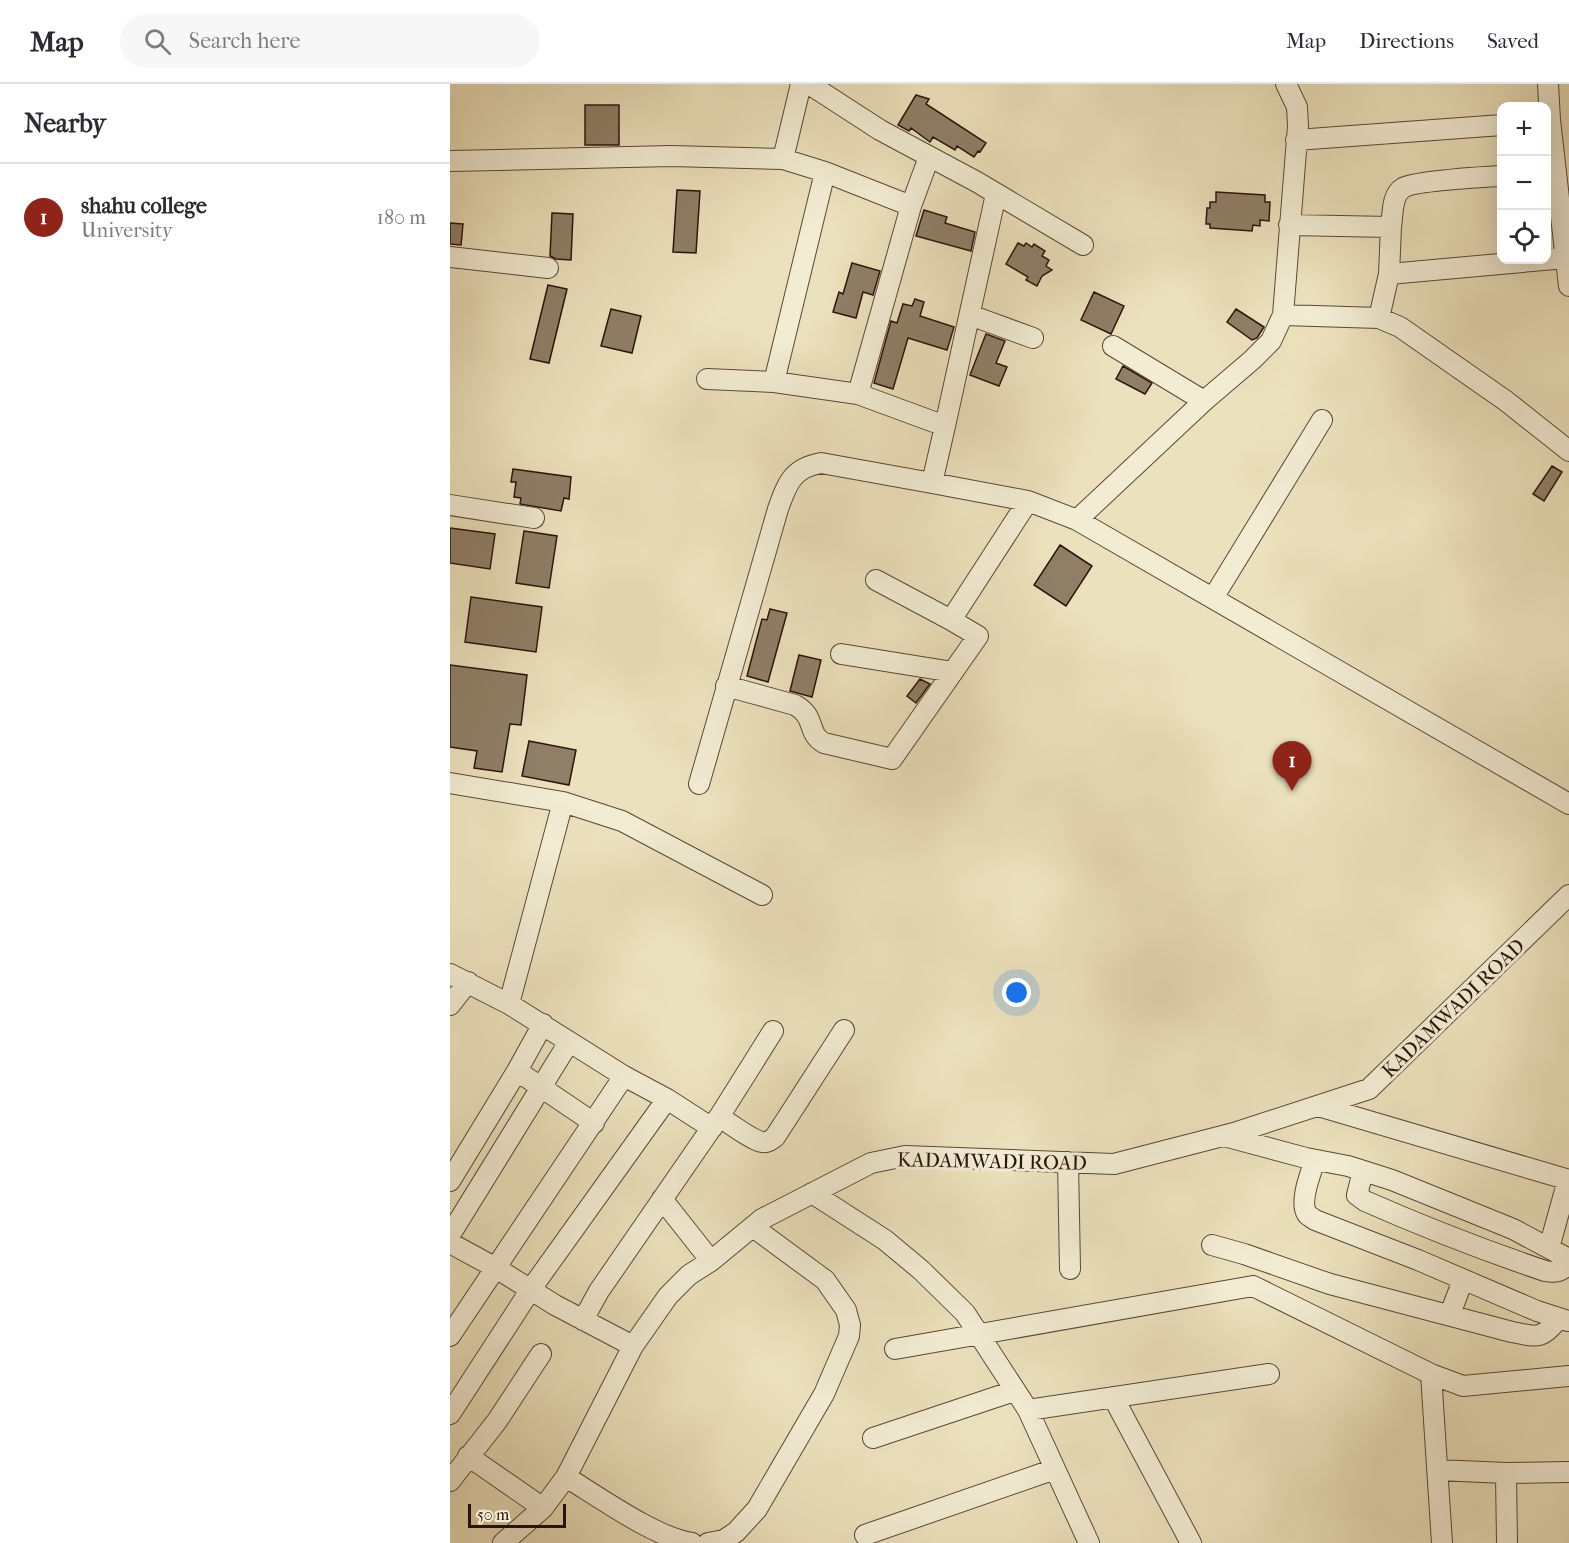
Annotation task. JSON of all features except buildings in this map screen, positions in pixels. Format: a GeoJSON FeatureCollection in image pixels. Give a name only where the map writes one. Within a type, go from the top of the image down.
{"type":"FeatureCollection","features":[{"type":"Feature","properties":{"kind":"street"},"geometry":{"type":"LineString","coordinates":[[783,159],[801,84]]}},
{"type":"Feature","properties":{"kind":"street"},"geometry":{"type":"LineString","coordinates":[[809,84],[880,130],[1083,245]]}},
{"type":"Feature","properties":{"kind":"street"},"geometry":{"type":"LineString","coordinates":[[1077,520],[1271,341],[1283,315],[1296,140],[1297,107],[1286,84]]}},
{"type":"Feature","properties":{"kind":"street"},"geometry":{"type":"LineString","coordinates":[[1548,84],[1555,119],[1552,171],[1569,286]]}},
{"type":"Feature","properties":{"kind":"street"},"geometry":{"type":"LineString","coordinates":[[1296,140],[1497,124]]}},
{"type":"Feature","properties":{"kind":"street"},"geometry":{"type":"LineString","coordinates":[[450,161],[671,156],[783,159],[825,172],[911,206]]}},
{"type":"Feature","properties":{"kind":"street"},"geometry":{"type":"LineString","coordinates":[[858,394],[911,206],[929,157]]}},
{"type":"Feature","properties":{"kind":"street"},"geometry":{"type":"LineString","coordinates":[[774,382],[825,172]]}},
{"type":"Feature","properties":{"kind":"street"},"geometry":{"type":"LineString","coordinates":[[1379,318],[1389,274],[1394,205],[1403,187],[1497,177]]}},
{"type":"Feature","properties":{"kind":"street"},"geometry":{"type":"LineString","coordinates":[[932,483],[996,194]]}},
{"type":"Feature","properties":{"kind":"street"},"geometry":{"type":"LineString","coordinates":[[1289,225],[1391,227]]}},
{"type":"Feature","properties":{"kind":"street"},"geometry":{"type":"LineString","coordinates":[[450,257],[548,268]]}},
{"type":"Feature","properties":{"kind":"street"},"geometry":{"type":"LineString","coordinates":[[1389,274],[1566,258]]}},
{"type":"Feature","properties":{"kind":"street"},"geometry":{"type":"LineString","coordinates":[[970,315],[1033,338]]}},
{"type":"Feature","properties":{"kind":"street"},"geometry":{"type":"LineString","coordinates":[[1283,315],[1379,318],[1400,327],[1506,401],[1569,451]]}},
{"type":"Feature","properties":{"kind":"street"},"geometry":{"type":"LineString","coordinates":[[1113,346],[1204,401]]}},
{"type":"Feature","properties":{"kind":"street"},"geometry":{"type":"LineString","coordinates":[[707,379],[774,382],[858,394],[945,426]]}},
{"type":"Feature","properties":{"kind":"street"},"geometry":{"type":"LineString","coordinates":[[1213,598],[1322,420]]}},
{"type":"Feature","properties":{"kind":"street"},"geometry":{"type":"LineString","coordinates":[[699,784],[786,487],[796,474],[807,466],[821,463],[1028,501],[1077,520],[1569,804]]}},
{"type":"Feature","properties":{"kind":"street"},"geometry":{"type":"LineString","coordinates":[[951,620],[1028,501]]}},
{"type":"Feature","properties":{"kind":"street"},"geometry":{"type":"LineString","coordinates":[[450,505],[534,518]]}},
{"type":"Feature","properties":{"kind":"street"},"geometry":{"type":"LineString","coordinates":[[726,686],[795,705],[802,709],[807,714],[815,736],[824,743],[892,759],[978,636],[876,580]]}},
{"type":"Feature","properties":{"kind":"street"},"geometry":{"type":"LineString","coordinates":[[841,654],[953,672]]}},
{"type":"Feature","properties":{"kind":"street"},"geometry":{"type":"LineString","coordinates":[[451,789],[563,802],[622,821],[762,895]]}},
{"type":"Feature","properties":{"kind":"street"},"geometry":{"type":"LineString","coordinates":[[509,1004],[563,802]]}},
{"type":"Feature","properties":{"kind":"street","name":"KADAMWADI ROAD"},"geometry":{"type":"LineString","coordinates":[[503,1543],[543,1508],[566,1477],[633,1346],[668,1296],[689,1275],[711,1261],[772,1213],[871,1163],[905,1156],[1114,1164],[1224,1136],[1369,1089],[1569,895]]}},
{"type":"Feature","properties":{"kind":"street"},"geometry":{"type":"LineString","coordinates":[[450,1005],[459,978],[543,1024],[624,1076],[716,1122],[762,1142],[769,1142],[775,1137],[844,1030]]}},
{"type":"Feature","properties":{"kind":"street"},"geometry":{"type":"LineString","coordinates":[[450,1181],[518,1071],[543,1024]]}},
{"type":"Feature","properties":{"kind":"street"},"geometry":{"type":"LineString","coordinates":[[583,1320],[599,1291],[716,1122],[773,1031]]}},
{"type":"Feature","properties":{"kind":"street"},"geometry":{"type":"LineString","coordinates":[[450,1235],[569,1042]]}},
{"type":"Feature","properties":{"kind":"street"},"geometry":{"type":"LineString","coordinates":[[518,1071],[594,1123]]}},
{"type":"Feature","properties":{"kind":"street"},"geometry":{"type":"LineString","coordinates":[[450,1336],[624,1076]]}},
{"type":"Feature","properties":{"kind":"street"},"geometry":{"type":"LineString","coordinates":[[450,1414],[531,1289],[668,1099]]}},
{"type":"Feature","properties":{"kind":"street"},"geometry":{"type":"LineString","coordinates":[[1318,1106],[1568,1180],[1549,1248]]}},
{"type":"Feature","properties":{"kind":"street"},"geometry":{"type":"LineString","coordinates":[[1224,1136],[1363,1171],[1392,1180],[1513,1229],[1569,1261],[1562,1270],[1553,1272],[1496,1255],[1433,1230],[1360,1198],[1357,1194],[1363,1171]]}},
{"type":"Feature","properties":{"kind":"street"},"geometry":{"type":"LineString","coordinates":[[1212,1245],[1330,1284],[1534,1336],[1547,1333],[1563,1320],[1315,1220],[1307,1214],[1304,1206],[1315,1160]]}},
{"type":"Feature","properties":{"kind":"street"},"geometry":{"type":"LineString","coordinates":[[1068,1162],[1070,1269]]}},
{"type":"Feature","properties":{"kind":"street"},"geometry":{"type":"LineString","coordinates":[[812,1193],[885,1240],[921,1270],[965,1313],[1028,1410],[1089,1543]]}},
{"type":"Feature","properties":{"kind":"street"},"geometry":{"type":"LineString","coordinates":[[662,1199],[711,1261]]}},
{"type":"Feature","properties":{"kind":"street"},"geometry":{"type":"LineString","coordinates":[[708,1543],[724,1540],[730,1536],[757,1509],[824,1394],[849,1336],[850,1325],[846,1310],[837,1293],[825,1280],[753,1227]]}},
{"type":"Feature","properties":{"kind":"street"},"geometry":{"type":"LineString","coordinates":[[450,1243],[583,1320],[633,1346]]}},
{"type":"Feature","properties":{"kind":"street"},"geometry":{"type":"LineString","coordinates":[[1450,1314],[1463,1280]]}},
{"type":"Feature","properties":{"kind":"street"},"geometry":{"type":"LineString","coordinates":[[895,1349],[1122,1307],[1253,1286],[1431,1374],[1463,1386],[1569,1376]]}},
{"type":"Feature","properties":{"kind":"street"},"geometry":{"type":"LineString","coordinates":[[450,1481],[496,1421],[542,1354]]}},
{"type":"Feature","properties":{"kind":"street"},"geometry":{"type":"LineString","coordinates":[[1028,1410],[1269,1374]]}},
{"type":"Feature","properties":{"kind":"street"},"geometry":{"type":"LineString","coordinates":[[1431,1374],[1442,1543]]}},
{"type":"Feature","properties":{"kind":"street"},"geometry":{"type":"LineString","coordinates":[[873,1438],[1014,1391]]}},
{"type":"Feature","properties":{"kind":"street"},"geometry":{"type":"LineString","coordinates":[[1113,1397],[1191,1543]]}},
{"type":"Feature","properties":{"kind":"street"},"geometry":{"type":"LineString","coordinates":[[468,1456],[543,1508]]}},
{"type":"Feature","properties":{"kind":"street"},"geometry":{"type":"LineString","coordinates":[[865,1535],[1055,1469]]}},
{"type":"Feature","properties":{"kind":"street"},"geometry":{"type":"LineString","coordinates":[[1438,1470],[1506,1473],[1569,1472]]}},
{"type":"Feature","properties":{"kind":"street"},"geometry":{"type":"LineString","coordinates":[[1506,1473],[1507,1543]]}},
{"type":"Feature","properties":{"kind":"street"},"geometry":{"type":"LineString","coordinates":[[566,1477],[635,1519],[678,1541],[692,1543]]}},
{"type":"Feature","properties":{"kind":"place","name":"shahu college"},"geometry":{"type":"Point","coordinates":[1292,791]}}]}
